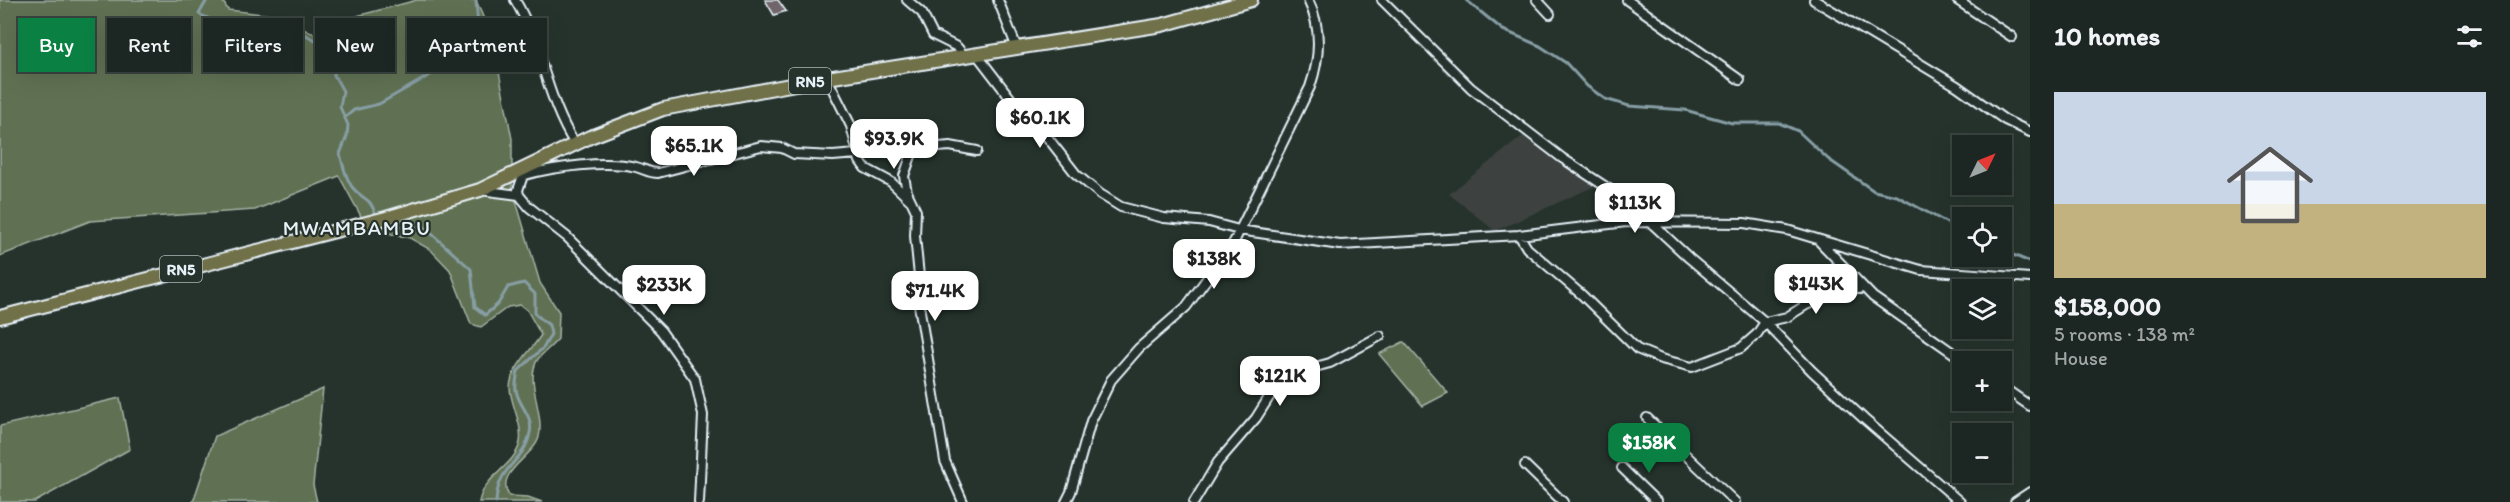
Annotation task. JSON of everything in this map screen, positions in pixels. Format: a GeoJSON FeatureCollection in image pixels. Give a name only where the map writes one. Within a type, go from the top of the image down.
{"type":"FeatureCollection","features":[{"type":"Feature","properties":{"kind":"highway","name":"RN5"},"geometry":{"type":"LineString","coordinates":[[0,317],[386,218],[480,190],[525,172],[575,144],[606,130],[663,109],[827,78],[966,58],[1162,25],[1251,0]]}},
{"type":"Feature","properties":{"kind":"street"},"geometry":{"type":"LineString","coordinates":[[515,0],[527,18],[557,117],[575,144]]}},
{"type":"Feature","properties":{"kind":"street"},"geometry":{"type":"LineString","coordinates":[[907,0],[922,13],[933,35],[957,47],[966,58]]}},
{"type":"Feature","properties":{"kind":"street"},"geometry":{"type":"LineString","coordinates":[[998,0],[1017,48]]}},
{"type":"Feature","properties":{"kind":"street"},"geometry":{"type":"LineString","coordinates":[[1066,502],[1091,421],[1111,380],[1139,348],[1190,302],[1234,242],[1316,73],[1318,64],[1316,16],[1308,0]]}},
{"type":"Feature","properties":{"kind":"street"},"geometry":{"type":"LineString","coordinates":[[1382,0],[1471,88],[1562,158],[1621,195],[1689,258],[1765,322],[1819,378],[1960,502]]}},
{"type":"Feature","properties":{"kind":"street"},"geometry":{"type":"LineString","coordinates":[[1537,0],[1550,14]]}},
{"type":"Feature","properties":{"kind":"street"},"geometry":{"type":"LineString","coordinates":[[1627,0],[1740,80]]}},
{"type":"Feature","properties":{"kind":"street"},"geometry":{"type":"LineString","coordinates":[[1814,0],[1957,86],[2005,120],[2030,132]]}},
{"type":"Feature","properties":{"kind":"street"},"geometry":{"type":"LineString","coordinates":[[1957,0],[2013,37]]}},
{"type":"Feature","properties":{"kind":"street"},"geometry":{"type":"LineString","coordinates":[[978,56],[1022,112],[1044,133],[1054,149],[1076,174],[1100,194],[1121,207],[1164,218],[1209,222],[1239,230],[1340,245],[1519,235],[1603,224],[1650,221],[1744,223],[1787,230],[1921,270],[2030,278]]}},
{"type":"Feature","properties":{"kind":"street"},"geometry":{"type":"LineString","coordinates":[[827,78],[851,126],[860,153],[860,161],[865,168],[891,182],[910,200]]}},
{"type":"Feature","properties":{"kind":"street"},"geometry":{"type":"LineString","coordinates":[[699,502],[702,405],[695,379],[682,358],[648,318],[567,237],[528,207],[518,190],[525,172],[594,165],[636,167],[649,173],[658,173],[761,146],[782,148],[794,154],[833,156],[950,146],[977,151]]}},
{"type":"Feature","properties":{"kind":"street"},"geometry":{"type":"LineString","coordinates":[[910,150],[911,156],[904,176],[910,200],[916,211],[915,236],[920,286],[918,299],[945,461],[963,502]]}},
{"type":"Feature","properties":{"kind":"street"},"geometry":{"type":"LineString","coordinates":[[561,152],[564,168]]}},
{"type":"Feature","properties":{"kind":"street"},"geometry":{"type":"LineString","coordinates":[[480,190],[507,196],[519,195]]}},
{"type":"Feature","properties":{"kind":"street"},"geometry":{"type":"LineString","coordinates":[[1519,235],[1521,242],[1582,295],[1637,349],[1648,355],[1692,368],[1702,362],[1741,349],[1757,338],[1765,322]]}},
{"type":"Feature","properties":{"kind":"street"},"geometry":{"type":"LineString","coordinates":[[1819,241],[1862,288],[1952,353]]}},
{"type":"Feature","properties":{"kind":"street"},"geometry":{"type":"LineString","coordinates":[[1765,322],[1787,317],[1806,305],[1829,296],[1862,288]]}},
{"type":"Feature","properties":{"kind":"street"},"geometry":{"type":"LineString","coordinates":[[1194,502],[1218,462],[1256,418],[1273,391],[1300,372],[1329,363],[1380,336]]}},
{"type":"Feature","properties":{"kind":"street"},"geometry":{"type":"LineString","coordinates":[[2012,394],[2030,406]]}},
{"type":"Feature","properties":{"kind":"street"},"geometry":{"type":"LineString","coordinates":[[1647,418],[1734,502]]}},
{"type":"Feature","properties":{"kind":"street"},"geometry":{"type":"LineString","coordinates":[[1525,465],[1563,502]]}},
{"type":"Feature","properties":{"kind":"street"},"geometry":{"type":"LineString","coordinates":[[1622,468],[1657,502]]}},
{"type":"Feature","properties":{"kind":"street"},"geometry":{"type":"LineString","coordinates":[[2015,502],[2030,492]]}},
{"type":"Feature","properties":{"kind":"shaded area"},"geometry":{"type":"Polygon","coordinates":[[[1524,135],[1595,186],[1495,231],[1449,194],[1524,135]]]}},
{"type":"Feature","properties":{"kind":"green space"},"geometry":{"type":"Polygon","coordinates":[[[0,0],[222,0],[228,10],[271,15],[278,18],[203,18],[203,72],[303,72],[303,29],[315,34],[315,72],[395,72],[395,18],[354,18],[417,0],[476,0],[483,18],[407,18],[407,72],[499,72],[512,139],[512,187],[540,283],[559,312],[558,339],[538,359],[534,367],[539,437],[536,444],[511,472],[506,487],[509,496],[528,497],[542,502],[479,502],[487,485],[512,458],[520,442],[520,428],[511,393],[511,380],[518,366],[541,335],[527,310],[520,305],[508,307],[481,327],[471,324],[450,270],[431,250],[410,238],[376,231],[362,218],[339,176],[255,210],[90,221],[0,256],[0,0]]]}},
{"type":"Feature","properties":{"kind":"green space"},"geometry":{"type":"Polygon","coordinates":[[[1404,342],[1448,393],[1423,406],[1379,354],[1404,342]]]}},
{"type":"Feature","properties":{"kind":"green space"},"geometry":{"type":"Polygon","coordinates":[[[323,389],[313,485],[317,502],[193,502],[215,436],[323,389]]]}},
{"type":"Feature","properties":{"kind":"green space"},"geometry":{"type":"Polygon","coordinates":[[[120,398],[130,449],[35,502],[0,502],[0,426],[120,398]]]}},
{"type":"Feature","properties":{"kind":"building"},"geometry":{"type":"Polygon","coordinates":[[[765,0],[778,0],[786,11],[774,15],[765,0]]]}},
{"type":"Feature","properties":{"kind":"waterway"},"geometry":{"type":"LineString","coordinates":[[207,0],[199,14],[207,18],[218,21],[240,19],[273,22],[306,35],[336,56],[334,75],[343,91],[340,107],[348,125],[347,136],[340,154],[344,171],[352,187],[368,201],[376,216]]}},
{"type":"Feature","properties":{"kind":"waterway"},"geometry":{"type":"LineString","coordinates":[[347,116],[354,110],[379,104],[448,65],[478,28],[476,0]]}},
{"type":"Feature","properties":{"kind":"waterway"},"geometry":{"type":"LineString","coordinates":[[1466,0],[1503,30],[1540,46],[1566,63],[1587,86],[1605,99],[1629,106],[1685,110],[1732,123],[1779,123],[1798,131],[1828,159],[1874,191],[1897,196],[1952,226]]}},
{"type":"Feature","properties":{"kind":"waterway"},"geometry":{"type":"LineString","coordinates":[[380,224],[384,227],[423,226],[471,269],[475,307],[485,315],[498,304],[508,287],[524,283],[535,294],[535,314],[549,325],[551,334],[544,347],[518,371],[516,390],[530,421],[530,433],[522,451],[501,479],[496,502]]}},
{"type":"Feature","properties":{"kind":"waterway"},"geometry":{"type":"LineString","coordinates":[[2012,255],[2030,262]]}},
{"type":"Feature","properties":{"kind":"district","name":"MWAMBAMBU"},"geometry":{"type":"Point","coordinates":[357,228]}}]}
